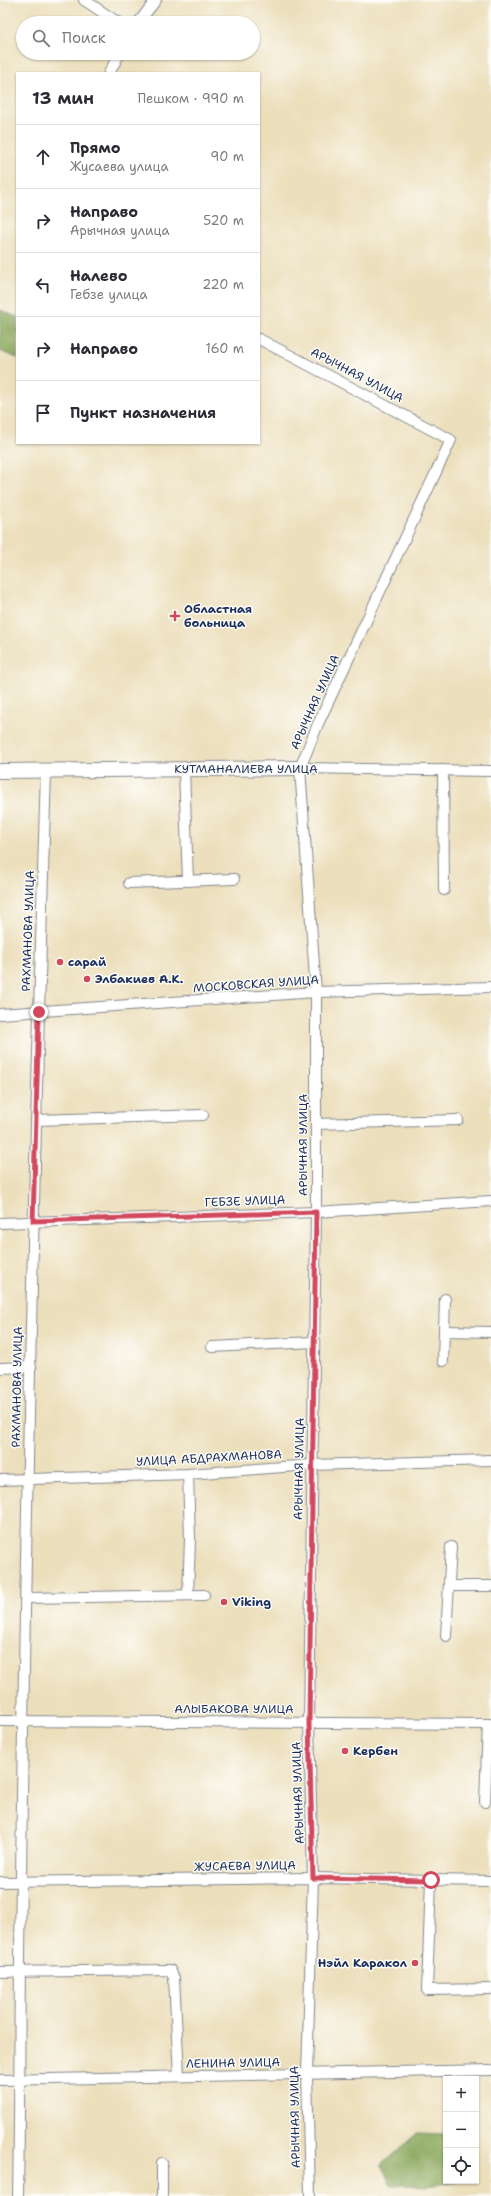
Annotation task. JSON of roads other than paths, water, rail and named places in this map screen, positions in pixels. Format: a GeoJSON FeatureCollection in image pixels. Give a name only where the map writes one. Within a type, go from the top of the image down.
{"type":"FeatureCollection","features":[{"type":"Feature","properties":{"kind":"street"},"geometry":{"type":"LineString","coordinates":[[84,0],[108,16]]}},
{"type":"Feature","properties":{"kind":"street"},"geometry":{"type":"LineString","coordinates":[[143,16],[156,0]]}},
{"type":"Feature","properties":{"kind":"street"},"geometry":{"type":"LineString","coordinates":[[110,72],[116,60]]}},
{"type":"Feature","properties":{"kind":"street","name":"АРЫЧНАЯ УЛИЦА"},"geometry":{"type":"LineString","coordinates":[[260,339],[451,440],[318,724],[300,768],[316,992],[316,1212],[311,1465],[309,1723],[313,1878],[307,2074],[310,2196]]}},
{"type":"Feature","properties":{"kind":"street","name":"КУТМАНАЛИЕВА УЛИЦА"},"geometry":{"type":"LineString","coordinates":[[0,771],[300,768],[491,771]]}},
{"type":"Feature","properties":{"kind":"street"},"geometry":{"type":"LineString","coordinates":[[184,769],[188,881]]}},
{"type":"Feature","properties":{"kind":"street","name":"РАХМАНОВА УЛИЦА"},"geometry":{"type":"LineString","coordinates":[[18,2196],[21,2079],[21,1882],[33,1221],[46,770]]}},
{"type":"Feature","properties":{"kind":"street"},"geometry":{"type":"LineString","coordinates":[[443,770],[444,890]]}},
{"type":"Feature","properties":{"kind":"street"},"geometry":{"type":"LineString","coordinates":[[129,883],[234,879]]}},
{"type":"Feature","properties":{"kind":"street","name":"МОСКОВСКАЯ УЛИЦА"},"geometry":{"type":"LineString","coordinates":[[0,1014],[316,992],[491,987]]}},
{"type":"Feature","properties":{"kind":"street"},"geometry":{"type":"LineString","coordinates":[[36,1120],[203,1115]]}},
{"type":"Feature","properties":{"kind":"street"},"geometry":{"type":"LineString","coordinates":[[316,1124],[458,1120]]}},
{"type":"Feature","properties":{"kind":"street","name":"ГЕБЗЕ УЛИЦА"},"geometry":{"type":"LineString","coordinates":[[0,1224],[33,1221],[316,1212],[491,1201]]}},
{"type":"Feature","properties":{"kind":"street"},"geometry":{"type":"LineString","coordinates":[[443,1361],[445,1299]]}},
{"type":"Feature","properties":{"kind":"street"},"geometry":{"type":"LineString","coordinates":[[445,1331],[491,1332]]}},
{"type":"Feature","properties":{"kind":"street"},"geometry":{"type":"LineString","coordinates":[[212,1347],[314,1342]]}},
{"type":"Feature","properties":{"kind":"street"},"geometry":{"type":"LineString","coordinates":[[0,1368],[31,1367]]}},
{"type":"Feature","properties":{"kind":"street","name":"УЛИЦА АБДРАХМАНОВА"},"geometry":{"type":"LineString","coordinates":[[0,1480],[188,1474],[311,1465],[491,1460]]}},
{"type":"Feature","properties":{"kind":"street"},"geometry":{"type":"LineString","coordinates":[[188,1474],[190,1539],[188,1595]]}},
{"type":"Feature","properties":{"kind":"street"},"geometry":{"type":"LineString","coordinates":[[446,1636],[451,1546]]}},
{"type":"Feature","properties":{"kind":"street"},"geometry":{"type":"LineString","coordinates":[[449,1586],[491,1586]]}},
{"type":"Feature","properties":{"kind":"street"},"geometry":{"type":"LineString","coordinates":[[26,1598],[204,1595]]}},
{"type":"Feature","properties":{"kind":"street","name":"АЛЫБАКОВА УЛИЦА"},"geometry":{"type":"LineString","coordinates":[[0,1721],[489,1724]]}},
{"type":"Feature","properties":{"kind":"street"},"geometry":{"type":"LineString","coordinates":[[485,1802],[489,1724]]}},
{"type":"Feature","properties":{"kind":"street","name":"ЖУСАЕВА УЛИЦА"},"geometry":{"type":"LineString","coordinates":[[0,1882],[313,1878],[491,1882]]}},
{"type":"Feature","properties":{"kind":"street"},"geometry":{"type":"LineString","coordinates":[[431,1880],[427,1990],[491,1989]]}},
{"type":"Feature","properties":{"kind":"street"},"geometry":{"type":"LineString","coordinates":[[0,1972],[170,1970],[174,1978],[179,2076]]}},
{"type":"Feature","properties":{"kind":"street","name":"ЛЕНИНА УЛИЦА"},"geometry":{"type":"LineString","coordinates":[[0,2080],[491,2070]]}},
{"type":"Feature","properties":{"kind":"street"},"geometry":{"type":"LineString","coordinates":[[162,2163],[162,2196]]}},
{"type":"Feature","properties":{"kind":"place","name":"Областная больница"},"geometry":{"type":"Point","coordinates":[175,616]}},
{"type":"Feature","properties":{"kind":"place","name":"сарай"},"geometry":{"type":"Point","coordinates":[60,962]}},
{"type":"Feature","properties":{"kind":"place","name":"Элбакиев А.К."},"geometry":{"type":"Point","coordinates":[87,979]}},
{"type":"Feature","properties":{"kind":"place","name":"Viking"},"geometry":{"type":"Point","coordinates":[224,1602]}},
{"type":"Feature","properties":{"kind":"place","name":"Кербен"},"geometry":{"type":"Point","coordinates":[345,1751]}},
{"type":"Feature","properties":{"kind":"place","name":"Нэйл Каракол"},"geometry":{"type":"Point","coordinates":[415,1963]}}]}
